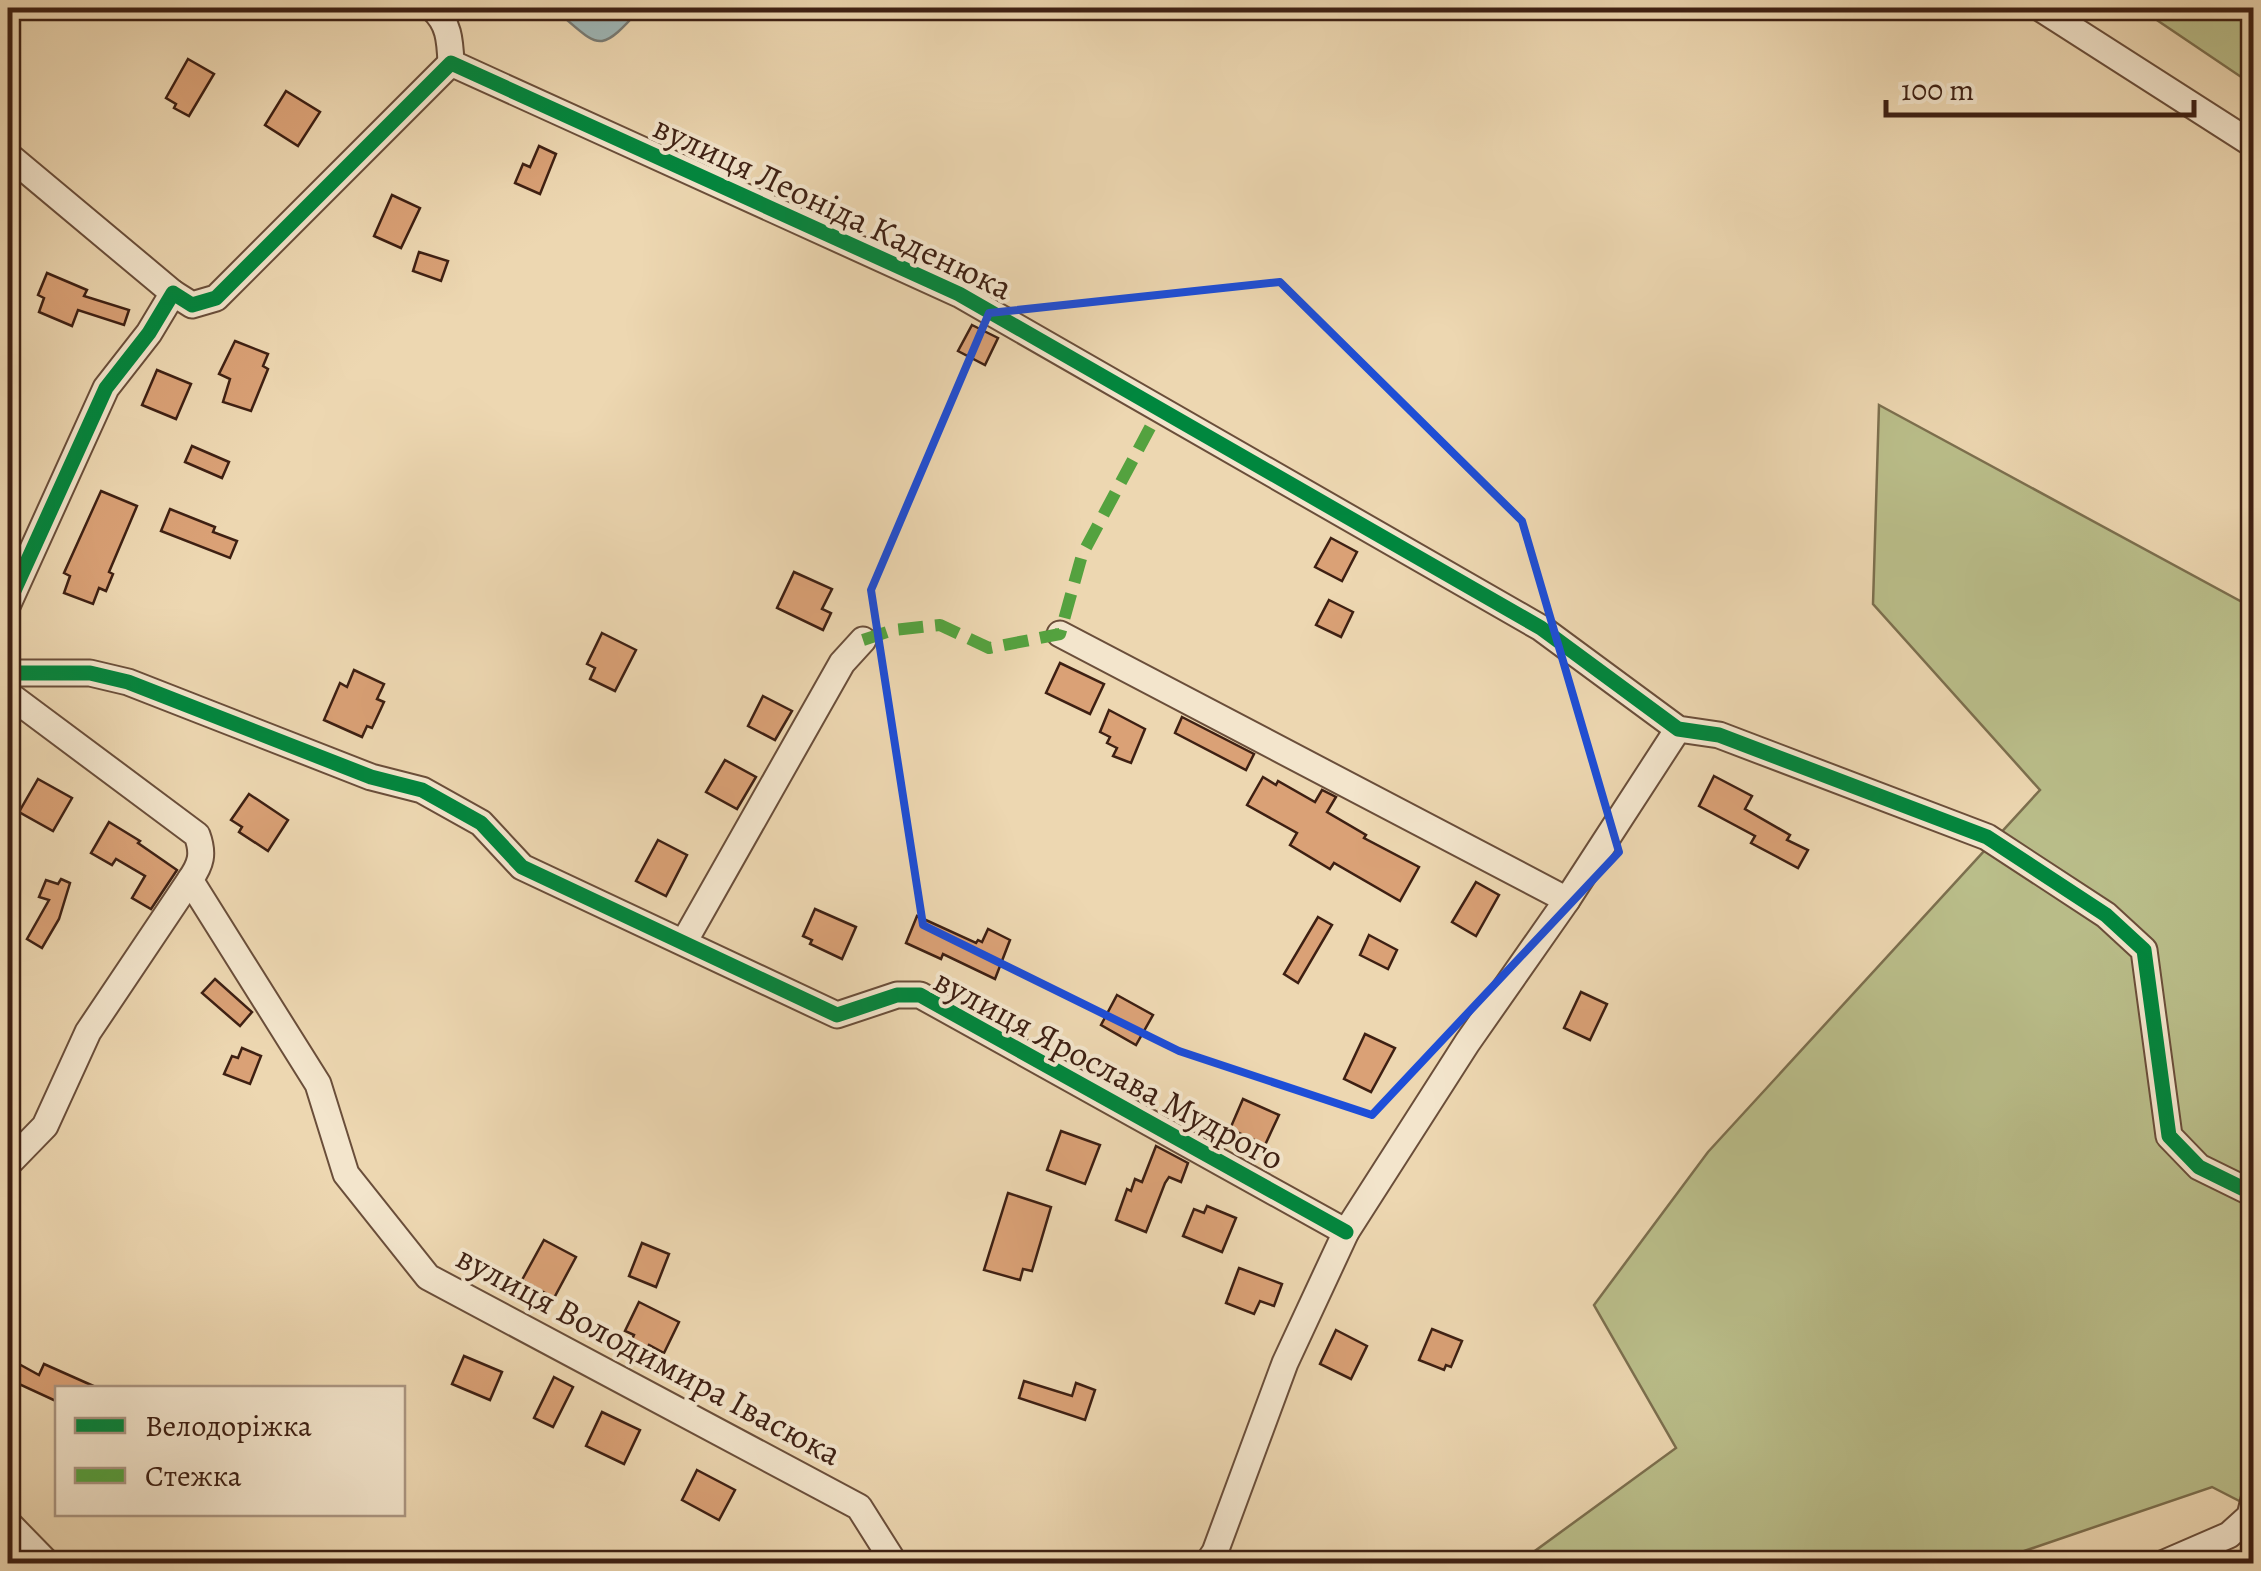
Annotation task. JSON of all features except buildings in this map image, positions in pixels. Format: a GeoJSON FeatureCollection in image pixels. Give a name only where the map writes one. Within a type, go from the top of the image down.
{"type":"FeatureCollection","features":[{"type":"Feature","properties":{"kind":"street"},"geometry":{"type":"LineString","coordinates":[[8,155],[172,293],[192,306],[216,298],[452,63],[448,29],[432,8]]}},
{"type":"Feature","properties":{"kind":"street"},"geometry":{"type":"LineString","coordinates":[[2040,8],[2254,145]]}},
{"type":"Feature","properties":{"kind":"street","name":"вулиця Леоніда Каденюка"},"geometry":{"type":"LineString","coordinates":[[452,63],[960,294],[1541,628],[1678,729],[1718,736],[1987,837],[2106,916],[2144,950],[2168,1136],[2199,1167],[2254,1194]]}},
{"type":"Feature","properties":{"kind":"street"},"geometry":{"type":"LineString","coordinates":[[8,604],[106,388],[149,333],[172,293]]}},
{"type":"Feature","properties":{"kind":"street"},"geometry":{"type":"LineString","coordinates":[[1060,634],[1567,900]]}},
{"type":"Feature","properties":{"kind":"street"},"geometry":{"type":"LineString","coordinates":[[8,673],[90,674],[128,682],[371,777],[422,790],[481,823],[522,867],[684,942],[842,663],[863,640]]}},
{"type":"Feature","properties":{"kind":"street"},"geometry":{"type":"LineString","coordinates":[[8,694],[197,835],[202,849],[200,865],[88,1032],[45,1126],[8,1164]]}},
{"type":"Feature","properties":{"kind":"street"},"geometry":{"type":"LineString","coordinates":[[1208,1564],[1285,1363],[1346,1232],[1678,729]]}},
{"type":"Feature","properties":{"kind":"street","name":"вулиця Володимира Івасюка"},"geometry":{"type":"LineString","coordinates":[[190,880],[318,1084],[346,1174],[428,1276],[859,1507],[894,1564]]}},
{"type":"Feature","properties":{"kind":"street","name":"вулиця Ярослава Мудрого"},"geometry":{"type":"LineString","coordinates":[[684,942],[837,1015],[896,995],[920,995],[1346,1232]]}},
{"type":"Feature","properties":{"kind":"street"},"geometry":{"type":"LineString","coordinates":[[2162,1564],[2229,1535],[2250,1516],[2254,1499]]}},
{"type":"Feature","properties":{"kind":"street"},"geometry":{"type":"LineString","coordinates":[[8,1524],[47,1563]]}},
{"type":"Feature","properties":{"kind":"street"},"geometry":{"type":"LineString","coordinates":[[8,1560],[47,1563]]}},
{"type":"Feature","properties":{"kind":"highlighted area"},"geometry":{"type":"Polygon","coordinates":[[[1280,282],[1522,521],[1619,852],[1372,1115],[1179,1051],[923,925],[871,590],[989,313],[1280,282]]]}},
{"type":"Feature","properties":{"kind":"green space"},"geometry":{"type":"Polygon","coordinates":[[[2139,8],[2253,8],[2253,85],[2139,8]]]}},
{"type":"Feature","properties":{"kind":"green space"},"geometry":{"type":"Polygon","coordinates":[[[1879,405],[2253,608],[2253,1508],[2212,1487],[1989,1563],[1517,1564],[1676,1448],[1594,1305],[1708,1152],[2040,790],[1873,604],[1879,405]]]}},
{"type":"Feature","properties":{"kind":"water"},"geometry":{"type":"Polygon","coordinates":[[[553,8],[641,8],[615,34],[598,41],[553,8]]]}},
{"type":"Feature","properties":{"kind":"marked path"},"geometry":{"type":"LineString","coordinates":[[863,640],[893,630],[940,625],[989,648],[1060,634],[1082,555],[1160,409]]}},
{"type":"Feature","properties":{"kind":"cycle path"},"geometry":{"type":"LineString","coordinates":[[8,604],[106,388],[149,333],[173,293],[192,305],[216,298],[451,63],[959,294],[1541,628],[1678,729],[1719,735],[1987,837],[2106,915],[2144,950],[2169,1136],[2199,1167],[2254,1194]]}},
{"type":"Feature","properties":{"kind":"cycle path"},"geometry":{"type":"LineString","coordinates":[[8,673],[90,673],[128,682],[371,777],[422,790],[481,823],[522,867],[837,1015],[897,995],[920,995],[1346,1232]]}}]}
